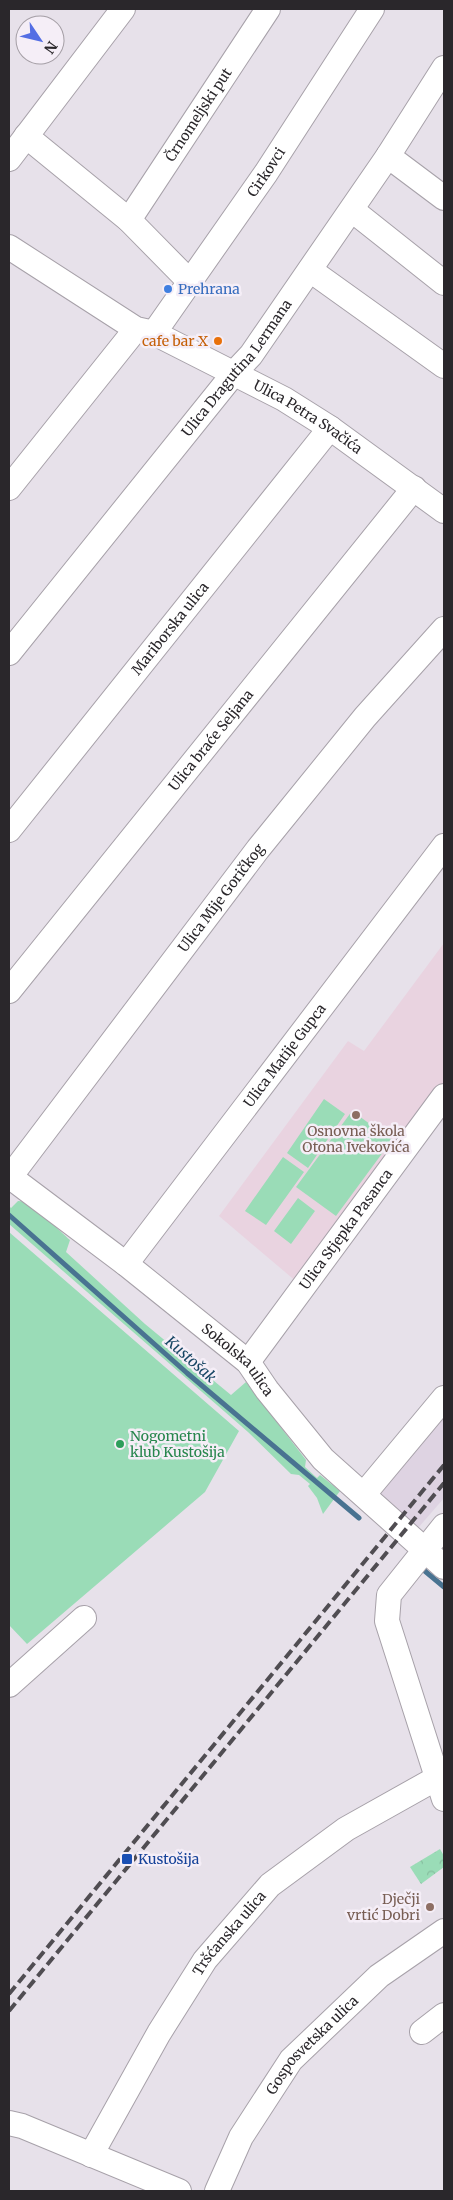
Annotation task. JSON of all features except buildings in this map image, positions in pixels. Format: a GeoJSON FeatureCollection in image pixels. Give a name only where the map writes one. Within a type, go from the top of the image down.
{"type":"FeatureCollection","features":[{"type":"Feature","properties":{"kind":"street"},"geometry":{"type":"LineString","coordinates":[[9,159],[123,9]]}},
{"type":"Feature","properties":{"kind":"street","name":"Črnomeljski put"},"geometry":{"type":"LineString","coordinates":[[129,220],[268,9]]}},
{"type":"Feature","properties":{"kind":"street","name":"Cirkovci"},"geometry":{"type":"LineString","coordinates":[[9,488],[190,281],[266,173],[372,9]]}},
{"type":"Feature","properties":{"kind":"street","name":"Ulica Dragutina Lermana"},"geometry":{"type":"LineString","coordinates":[[9,653],[234,372],[251,355],[388,156],[437,96],[444,68]]}},
{"type":"Feature","properties":{"kind":"street"},"geometry":{"type":"LineString","coordinates":[[26,136],[129,220],[190,281]]}},
{"type":"Feature","properties":{"kind":"street"},"geometry":{"type":"LineString","coordinates":[[388,156],[444,198]]}},
{"type":"Feature","properties":{"kind":"street"},"geometry":{"type":"LineString","coordinates":[[352,210],[444,283]]}},
{"type":"Feature","properties":{"kind":"street","name":"Ulica Petra Svačića"},"geometry":{"type":"LineString","coordinates":[[9,247],[145,331],[234,372],[284,399],[330,428],[444,511]]}},
{"type":"Feature","properties":{"kind":"street"},"geometry":{"type":"LineString","coordinates":[[310,270],[444,366]]}},
{"type":"Feature","properties":{"kind":"street","name":"Mariborska ulica"},"geometry":{"type":"LineString","coordinates":[[9,830],[330,428]]}},
{"type":"Feature","properties":{"kind":"street","name":"Ulica braće Seljana"},"geometry":{"type":"LineString","coordinates":[[9,991],[414,488]]}},
{"type":"Feature","properties":{"kind":"street","name":"Ulica Mije Goričkog"},"geometry":{"type":"LineString","coordinates":[[9,1176],[258,848],[365,717],[444,629]]}},
{"type":"Feature","properties":{"kind":"street","name":"Ulica Matije Gupca"},"geometry":{"type":"LineString","coordinates":[[126,1264],[444,846]]}},
{"type":"Feature","properties":{"kind":"street","name":"Ulica Stjepka Pasanca"},"geometry":{"type":"LineString","coordinates":[[248,1362],[444,1096]]}},
{"type":"Feature","properties":{"kind":"street","name":"Sokolska ulica"},"geometry":{"type":"LineString","coordinates":[[9,1176],[126,1264],[248,1362],[266,1390],[323,1459],[364,1494],[418,1557],[444,1567]]}},
{"type":"Feature","properties":{"kind":"street"},"geometry":{"type":"LineString","coordinates":[[364,1494],[444,1398]]}},
{"type":"Feature","properties":{"kind":"street"},"geometry":{"type":"LineString","coordinates":[[440,1788],[387,1621],[389,1595],[444,1526]]}},
{"type":"Feature","properties":{"kind":"street"},"geometry":{"type":"LineString","coordinates":[[9,1685],[84,1618]]}},
{"type":"Feature","properties":{"kind":"street","name":"Tršćanska ulica"},"geometry":{"type":"LineString","coordinates":[[91,2155],[159,2033],[205,1960],[270,1885],[346,1829],[440,1788]]}},
{"type":"Feature","properties":{"kind":"street","name":"Gosposvetska ulica"},"geometry":{"type":"LineString","coordinates":[[217,2191],[241,2136],[291,2060],[379,1976],[444,1931]]}},
{"type":"Feature","properties":{"kind":"street"},"geometry":{"type":"LineString","coordinates":[[422,2032],[444,2015]]}},
{"type":"Feature","properties":{"kind":"street"},"geometry":{"type":"LineString","coordinates":[[9,2123],[22,2126],[179,2191]]}},
{"type":"Feature","properties":{"kind":"shaded area","name":"Osnovna škola Otona Ivekovića"},"geometry":{"type":"Polygon","coordinates":[[[444,943],[444,1081],[298,1283],[219,1216],[348,1041],[364,1051],[444,943]]]}},
{"type":"Feature","properties":{"kind":"shaded area"},"geometry":{"type":"Polygon","coordinates":[[[444,1408],[444,1498],[418,1528],[376,1494],[444,1408]]]}},
{"type":"Feature","properties":{"kind":"green space"},"geometry":{"type":"Polygon","coordinates":[[[324,1099],[345,1114],[308,1168],[287,1153],[324,1099]]]}},
{"type":"Feature","properties":{"kind":"green space"},"geometry":{"type":"Polygon","coordinates":[[[352,1111],[392,1140],[336,1216],[296,1187],[352,1111]]]}},
{"type":"Feature","properties":{"kind":"green space"},"geometry":{"type":"Polygon","coordinates":[[[283,1157],[304,1172],[266,1225],[245,1211],[283,1157]]]}},
{"type":"Feature","properties":{"kind":"green space"},"geometry":{"type":"Polygon","coordinates":[[[298,1198],[315,1211],[291,1244],[274,1231],[298,1198]]]}},
{"type":"Feature","properties":{"kind":"green space"},"geometry":{"type":"Polygon","coordinates":[[[18,1201],[29,1205],[52,1223],[70,1240],[66,1252],[145,1324],[231,1395],[246,1382],[306,1460],[305,1467],[317,1478],[320,1475],[340,1491],[323,1514],[317,1498],[308,1486],[310,1484],[299,1475],[291,1474],[248,1432],[9,1224],[9,1206],[11,1208],[18,1201]]]}},
{"type":"Feature","properties":{"kind":"green space","name":"Nogometni klub Kustošija"},"geometry":{"type":"Polygon","coordinates":[[[9,1232],[239,1431],[205,1492],[27,1644],[9,1625],[9,1232]]]}},
{"type":"Feature","properties":{"kind":"green space"},"geometry":{"type":"Polygon","coordinates":[[[440,1849],[444,1856],[444,1867],[421,1884],[410,1867],[440,1849]]]}},
{"type":"Feature","properties":{"kind":"waterway","name":"Kustošak"},"geometry":{"type":"LineString","coordinates":[[9,1215],[187,1373],[359,1518]]}},
{"type":"Feature","properties":{"kind":"waterway","name":"Kustošak"},"geometry":{"type":"LineString","coordinates":[[420,1567],[444,1587]]}},
{"type":"Feature","properties":{"kind":"railway"},"geometry":{"type":"LineString","coordinates":[[9,1994],[444,1465]]}},
{"type":"Feature","properties":{"kind":"railway"},"geometry":{"type":"LineString","coordinates":[[9,2011],[444,1483]]}},
{"type":"Feature","properties":{"kind":"place","name":"Prehrana"},"geometry":{"type":"Point","coordinates":[168,289]}},
{"type":"Feature","properties":{"kind":"place","name":"cafe bar X"},"geometry":{"type":"Point","coordinates":[218,341]}},
{"type":"Feature","properties":{"kind":"place","name":"Osnovna škola Otona Ivekovića"},"geometry":{"type":"Point","coordinates":[356,1115]}},
{"type":"Feature","properties":{"kind":"place","name":"Nogometni klub Kustošija"},"geometry":{"type":"Point","coordinates":[120,1444]}},
{"type":"Feature","properties":{"kind":"place","name":"Kustošija"},"geometry":{"type":"Point","coordinates":[127,1859]}},
{"type":"Feature","properties":{"kind":"place","name":"Dječji vrtić Dobri"},"geometry":{"type":"Point","coordinates":[430,1907]}}]}
